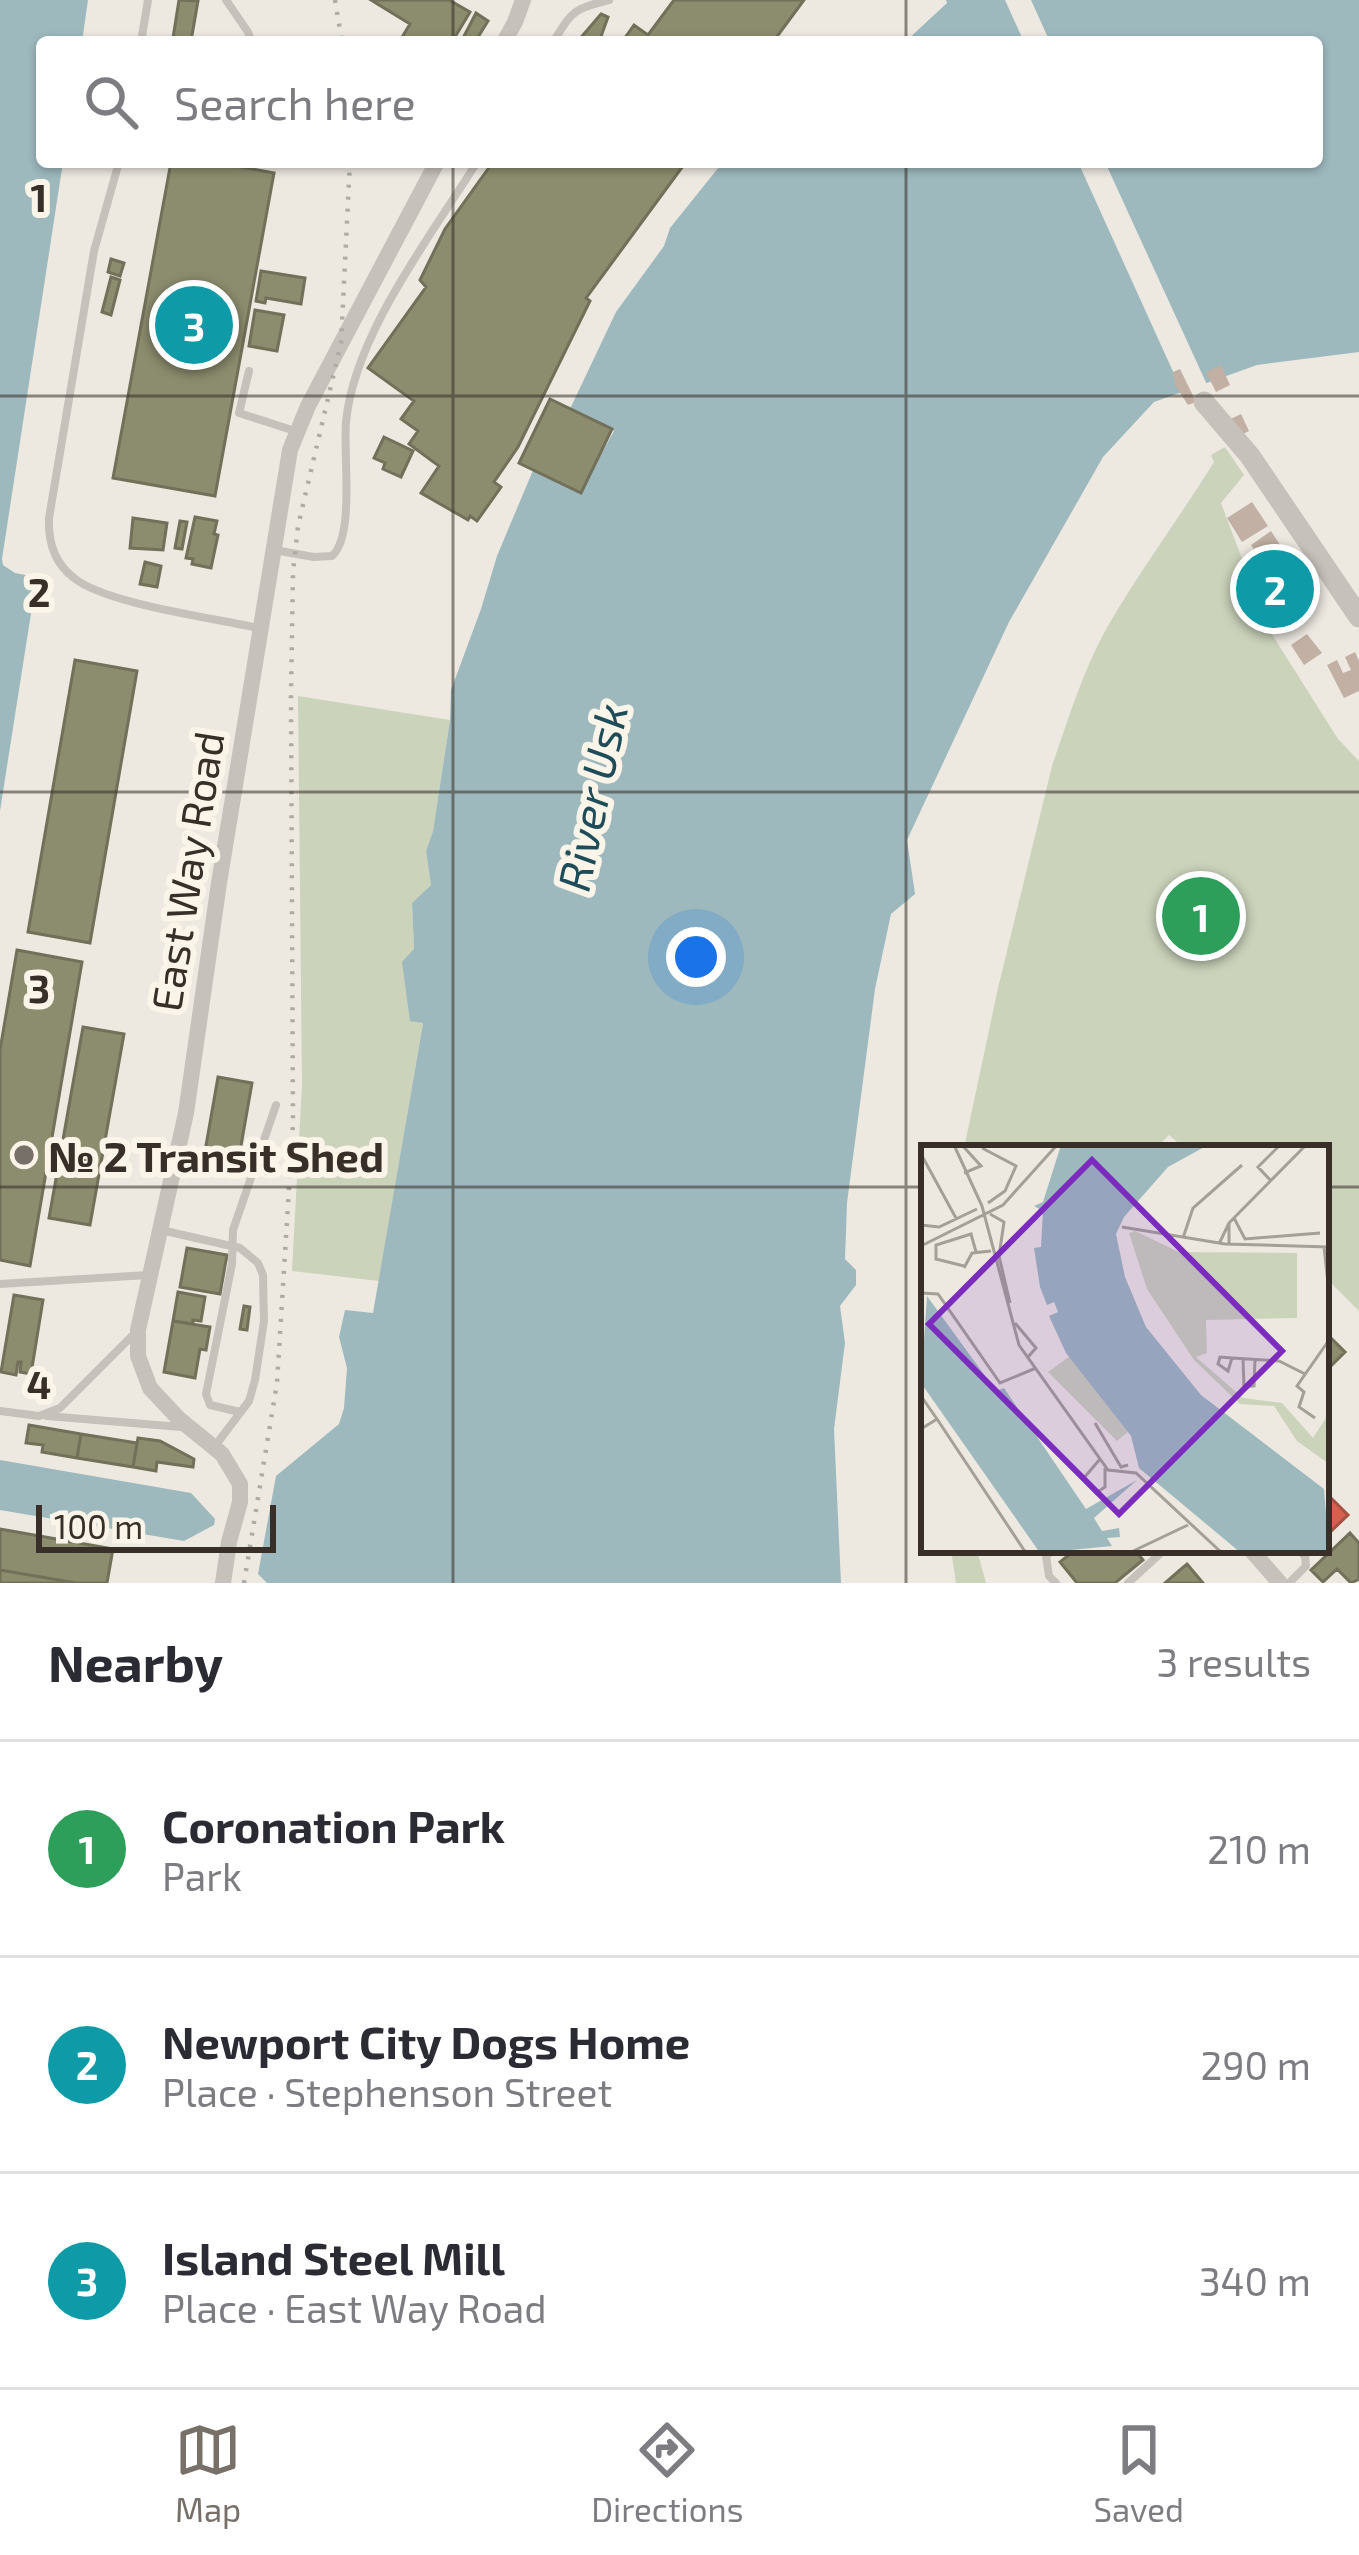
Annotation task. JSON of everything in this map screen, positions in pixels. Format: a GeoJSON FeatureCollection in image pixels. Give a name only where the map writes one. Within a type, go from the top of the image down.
{"type":"FeatureCollection","features":[{"type":"Feature","properties":{"kind":"street"},"geometry":{"type":"LineString","coordinates":[[507,36],[523,0]]}},
{"type":"Feature","properties":{"kind":"street"},"geometry":{"type":"LineString","coordinates":[[515,22],[538,0]]}},
{"type":"Feature","properties":{"kind":"street","name":"East Way Road"},"geometry":{"type":"LineString","coordinates":[[223,1583],[241,1491],[236,1474],[150,1388],[138,1355],[139,1330],[186,1112],[218,883],[296,431],[434,168]]}},
{"type":"Feature","properties":{"kind":"street"},"geometry":{"type":"LineString","coordinates":[[1204,402],[1250,456],[1359,617]]}},
{"type":"Feature","properties":{"kind":"street"},"geometry":{"type":"LineString","coordinates":[[1253,1553],[1285,1583]]}},
{"type":"Feature","properties":{"kind":"lane"},"geometry":{"type":"LineString","coordinates":[[143,36],[148,0]]}},
{"type":"Feature","properties":{"kind":"lane"},"geometry":{"type":"LineString","coordinates":[[226,0],[250,36]]}},
{"type":"Feature","properties":{"kind":"lane"},"geometry":{"type":"LineString","coordinates":[[557,36],[574,11],[608,0]]}},
{"type":"Feature","properties":{"kind":"lane"},"geometry":{"type":"LineString","coordinates":[[116,168],[94,251],[49,518],[53,551],[71,575],[100,592],[260,628]]}},
{"type":"Feature","properties":{"kind":"lane"},"geometry":{"type":"LineString","coordinates":[[273,550],[332,556],[341,546],[346,422],[358,366],[390,303],[473,168]]}},
{"type":"Feature","properties":{"kind":"lane"},"geometry":{"type":"LineString","coordinates":[[249,371],[238,413],[296,431]]}},
{"type":"Feature","properties":{"kind":"lane"},"geometry":{"type":"LineString","coordinates":[[241,1412],[210,1405],[206,1394],[232,1264],[233,1230],[276,1105]]}},
{"type":"Feature","properties":{"kind":"lane"},"geometry":{"type":"LineString","coordinates":[[161,1230],[240,1248],[258,1263],[265,1286],[264,1321],[249,1401],[214,1448]]}},
{"type":"Feature","properties":{"kind":"lane"},"geometry":{"type":"LineString","coordinates":[[0,1284],[149,1275]]}},
{"type":"Feature","properties":{"kind":"lane"},"geometry":{"type":"LineString","coordinates":[[39,1416],[66,1403],[139,1330]]}},
{"type":"Feature","properties":{"kind":"lane"},"geometry":{"type":"LineString","coordinates":[[0,1412],[166,1424],[195,1431]]}},
{"type":"Feature","properties":{"kind":"lane"},"geometry":{"type":"LineString","coordinates":[[1050,1553],[1049,1576],[1056,1583]]}},
{"type":"Feature","properties":{"kind":"lane"},"geometry":{"type":"LineString","coordinates":[[1285,1583],[1306,1566],[1302,1553]]}},
{"type":"Feature","properties":{"kind":"lane"},"geometry":{"type":"LineString","coordinates":[[1128,1583],[1151,1554]]}},
{"type":"Feature","properties":{"kind":"green space"},"geometry":{"type":"Polygon","coordinates":[[[1225,447],[1244,475],[1221,503],[1268,628],[1338,739],[1359,761],[1359,1311],[1329,1281],[1329,1145],[1181,1145],[1169,1135],[1159,1145],[965,1145],[1052,766],[1078,691],[1112,619],[1214,462],[1211,455],[1225,447]]]}},
{"type":"Feature","properties":{"kind":"green space"},"geometry":{"type":"Polygon","coordinates":[[[298,696],[450,720],[426,851],[431,885],[412,903],[423,1022],[379,1281],[292,1271],[302,1085],[298,696]]]}},
{"type":"Feature","properties":{"kind":"green space"},"geometry":{"type":"Polygon","coordinates":[[[951,1553],[978,1553],[986,1583],[956,1583],[951,1553]]]}},
{"type":"Feature","properties":{"kind":"water"},"geometry":{"type":"Polygon","coordinates":[[[0,0],[88,0],[83,36],[36,36],[36,168],[62,168],[2,559],[15,573],[47,579],[32,607],[0,811],[0,0]]]}},
{"type":"Feature","properties":{"kind":"water","name":"River Usk"},"geometry":{"type":"Polygon","coordinates":[[[1359,0],[1359,352],[1257,365],[1154,402],[1103,457],[1009,622],[907,840],[915,894],[891,914],[875,989],[847,1203],[845,1259],[856,1270],[856,1285],[840,1306],[845,1343],[834,1429],[841,1583],[267,1583],[258,1574],[276,1476],[339,1424],[347,1368],[339,1337],[345,1310],[373,1313],[423,1023],[410,1021],[402,962],[414,949],[412,903],[431,885],[426,851],[433,831],[451,690],[497,556],[534,468],[580,492],[614,431],[569,411],[616,312],[664,246],[670,228],[718,168],[1323,168],[1323,36],[911,36],[947,3],[1359,0]]]}},
{"type":"Feature","properties":{"kind":"water"},"geometry":{"type":"Polygon","coordinates":[[[0,1460],[191,1493],[215,1519],[214,1525],[184,1541],[0,1510],[0,1460]]]}},
{"type":"Feature","properties":{"kind":"pier"},"geometry":{"type":"Polygon","coordinates":[[[1005,0],[1031,0],[1047,36],[1021,36],[1005,0]]]}},
{"type":"Feature","properties":{"kind":"pier"},"geometry":{"type":"Polygon","coordinates":[[[1081,168],[1108,168],[1209,389],[1185,398],[1081,168]]]}},
{"type":"Feature","properties":{"kind":"building: Shops"},"geometry":{"type":"Polygon","coordinates":[[[1329,1496],[1348,1515],[1329,1533],[1329,1496]]]}},
{"type":"Feature","properties":{"kind":"building: Industry"},"geometry":{"type":"Polygon","coordinates":[[[179,0],[198,1],[192,36],[173,36],[179,0]]]}},
{"type":"Feature","properties":{"kind":"building: Industry"},"geometry":{"type":"Polygon","coordinates":[[[371,0],[449,0],[470,12],[456,36],[403,36],[410,24],[371,0]]]}},
{"type":"Feature","properties":{"kind":"building: Industry"},"geometry":{"type":"Polygon","coordinates":[[[674,0],[804,0],[777,36],[626,36],[634,25],[648,35],[674,0]]]}},
{"type":"Feature","properties":{"kind":"building: Industry"},"geometry":{"type":"Polygon","coordinates":[[[476,13],[488,21],[479,36],[464,36],[476,13]]]}},
{"type":"Feature","properties":{"kind":"building: Industry"},"geometry":{"type":"Polygon","coordinates":[[[601,14],[608,17],[601,36],[582,36],[601,14]]]}},
{"type":"Feature","properties":{"kind":"building: Industry"},"geometry":{"type":"Polygon","coordinates":[[[170,168],[247,168],[274,173],[215,496],[113,478],[170,168]]]}},
{"type":"Feature","properties":{"kind":"building: Industry"},"geometry":{"type":"Polygon","coordinates":[[[489,168],[682,168],[586,298],[590,301],[518,447],[494,482],[501,487],[477,521],[421,493],[439,466],[409,444],[418,431],[401,419],[414,401],[368,368],[426,287],[420,280],[445,229],[489,168]]]}},
{"type":"Feature","properties":{"kind":"building: Industry"},"geometry":{"type":"Polygon","coordinates":[[[111,259],[124,263],[120,276],[108,272],[111,259]]]}},
{"type":"Feature","properties":{"kind":"building: Industry"},"geometry":{"type":"Polygon","coordinates":[[[261,271],[305,278],[301,304],[266,298],[265,303],[256,301],[261,271]]]}},
{"type":"Feature","properties":{"kind":"building: Industry"},"geometry":{"type":"Polygon","coordinates":[[[111,277],[120,280],[111,315],[102,312],[111,277]]]}},
{"type":"Feature","properties":{"kind":"building: Industry"},"geometry":{"type":"Polygon","coordinates":[[[255,310],[284,315],[277,351],[249,346],[255,310]]]}},
{"type":"Feature","properties":{"kind":"building: Industry"},"geometry":{"type":"Polygon","coordinates":[[[550,399],[612,429],[581,493],[519,463],[550,399]]]}},
{"type":"Feature","properties":{"kind":"building: Industry"},"geometry":{"type":"Polygon","coordinates":[[[384,437],[413,451],[401,477],[383,469],[385,463],[374,458],[384,437]]]}},
{"type":"Feature","properties":{"kind":"building: Industry"},"geometry":{"type":"Polygon","coordinates":[[[195,517],[217,521],[211,568],[186,558],[195,517]]]}},
{"type":"Feature","properties":{"kind":"building: Industry"},"geometry":{"type":"Polygon","coordinates":[[[133,518],[167,523],[163,550],[130,548],[133,518]]]}},
{"type":"Feature","properties":{"kind":"building: Industry"},"geometry":{"type":"Polygon","coordinates":[[[180,521],[187,522],[182,549],[175,548],[180,521]]]}},
{"type":"Feature","properties":{"kind":"building: Industry"},"geometry":{"type":"Polygon","coordinates":[[[145,562],[161,566],[157,587],[140,584],[145,562]]]}},
{"type":"Feature","properties":{"kind":"building: Industry"},"geometry":{"type":"Polygon","coordinates":[[[75,660],[137,671],[90,943],[28,932],[75,660]]]}},
{"type":"Feature","properties":{"kind":"building: Industry","name":"№ 2 Transit Shed"},"geometry":{"type":"Polygon","coordinates":[[[17,950],[82,962],[30,1266],[0,1260],[0,1050],[17,950]]]}},
{"type":"Feature","properties":{"kind":"building: Industry"},"geometry":{"type":"Polygon","coordinates":[[[83,1027],[124,1034],[90,1225],[49,1218],[83,1027]]]}},
{"type":"Feature","properties":{"kind":"building: Industry"},"geometry":{"type":"Polygon","coordinates":[[[218,1077],[252,1083],[238,1163],[204,1157],[218,1077]]]}},
{"type":"Feature","properties":{"kind":"building: Industry"},"geometry":{"type":"Polygon","coordinates":[[[187,1248],[227,1255],[220,1294],[180,1287],[187,1248]]]}},
{"type":"Feature","properties":{"kind":"building: Industry"},"geometry":{"type":"Polygon","coordinates":[[[178,1292],[205,1297],[201,1321],[173,1321],[178,1292]]]}},
{"type":"Feature","properties":{"kind":"building: Industry"},"geometry":{"type":"Polygon","coordinates":[[[14,1295],[43,1300],[31,1374],[20,1372],[21,1362],[16,1375],[1,1372],[14,1295]]]}},
{"type":"Feature","properties":{"kind":"building: Industry"},"geometry":{"type":"Polygon","coordinates":[[[244,1306],[250,1307],[247,1330],[240,1329],[244,1306]]]}},
{"type":"Feature","properties":{"kind":"building: Industry"},"geometry":{"type":"Polygon","coordinates":[[[173,1321],[210,1327],[195,1378],[164,1372],[173,1321]]]}},
{"type":"Feature","properties":{"kind":"building: Industry"},"geometry":{"type":"Polygon","coordinates":[[[1329,1338],[1345,1352],[1330,1367],[1329,1366],[1329,1338]]]}},
{"type":"Feature","properties":{"kind":"building: Industry"},"geometry":{"type":"Polygon","coordinates":[[[29,1425],[81,1434],[77,1458],[42,1452],[43,1445],[26,1443],[29,1425]]]}},
{"type":"Feature","properties":{"kind":"building: Industry"},"geometry":{"type":"Polygon","coordinates":[[[81,1434],[137,1443],[133,1467],[77,1458],[81,1434]]]}},
{"type":"Feature","properties":{"kind":"building: Industry"},"geometry":{"type":"Polygon","coordinates":[[[138,1438],[160,1441],[194,1459],[193,1467],[157,1462],[156,1471],[133,1467],[138,1438]]]}},
{"type":"Feature","properties":{"kind":"building: Industry"},"geometry":{"type":"Polygon","coordinates":[[[0,1529],[113,1549],[107,1583],[76,1583],[0,1570],[0,1529]]]}},
{"type":"Feature","properties":{"kind":"building: Industry"},"geometry":{"type":"Polygon","coordinates":[[[1350,1533],[1359,1543],[1359,1579],[1351,1583],[1337,1569],[1323,1582],[1311,1570],[1350,1533]]]}},
{"type":"Feature","properties":{"kind":"building: Industry"},"geometry":{"type":"Polygon","coordinates":[[[1071,1553],[1137,1553],[1143,1560],[1115,1583],[1077,1583],[1060,1562],[1071,1553]]]}},
{"type":"Feature","properties":{"kind":"building: Industry"},"geometry":{"type":"Polygon","coordinates":[[[1187,1564],[1203,1583],[1165,1583],[1180,1570],[1187,1564]]]}},
{"type":"Feature","properties":{"kind":"building: Industry"},"geometry":{"type":"Polygon","coordinates":[[[0,1570],[76,1583],[0,1583],[0,1570]]]}},
{"type":"Feature","properties":{"kind":"building: Other"},"geometry":{"type":"Polygon","coordinates":[[[1221,365],[1230,385],[1216,392],[1206,372],[1221,365]]]}},
{"type":"Feature","properties":{"kind":"building: Other"},"geometry":{"type":"Polygon","coordinates":[[[1180,369],[1196,402],[1188,405],[1175,385],[1173,372],[1180,369]]]}},
{"type":"Feature","properties":{"kind":"building: Other"},"geometry":{"type":"Polygon","coordinates":[[[1241,414],[1249,431],[1227,442],[1218,425],[1241,414]]]}},
{"type":"Feature","properties":{"kind":"building: Other"},"geometry":{"type":"Polygon","coordinates":[[[1252,502],[1268,526],[1242,542],[1227,518],[1252,502]]]}},
{"type":"Feature","properties":{"kind":"building: Other"},"geometry":{"type":"Polygon","coordinates":[[[1271,531],[1286,554],[1266,567],[1251,545],[1271,531]]]}},
{"type":"Feature","properties":{"kind":"building: Other"},"geometry":{"type":"Polygon","coordinates":[[[1278,571],[1293,593],[1273,606],[1258,584],[1278,571]]]}},
{"type":"Feature","properties":{"kind":"building: Other"},"geometry":{"type":"Polygon","coordinates":[[[1307,634],[1322,653],[1304,665],[1291,645],[1307,634]]]}},
{"type":"Feature","properties":{"kind":"building: Other"},"geometry":{"type":"Polygon","coordinates":[[[1355,652],[1359,691],[1344,698],[1327,665],[1337,660],[1343,673],[1351,670],[1345,657],[1355,652]]]}},
{"type":"Feature","properties":{"kind":"railway"},"geometry":{"type":"LineString","coordinates":[[335,0],[341,36]]}},
{"type":"Feature","properties":{"kind":"railway"},"geometry":{"type":"LineString","coordinates":[[244,1583],[277,1383],[293,1123],[293,572],[298,526],[341,343],[350,168]]}},
{"type":"Feature","properties":{"kind":"place","name":"Island Steel Mill"},"geometry":{"type":"Point","coordinates":[194,325]}},
{"type":"Feature","properties":{"kind":"place","name":"Newport City Dogs Home"},"geometry":{"type":"Point","coordinates":[1275,589]}},
{"type":"Feature","properties":{"kind":"place","name":"Coronation Park"},"geometry":{"type":"Point","coordinates":[1201,916]}},
{"type":"Feature","properties":{"kind":"place","name":"№ 2 Transit Shed"},"geometry":{"type":"Point","coordinates":[24,1155]}}]}
